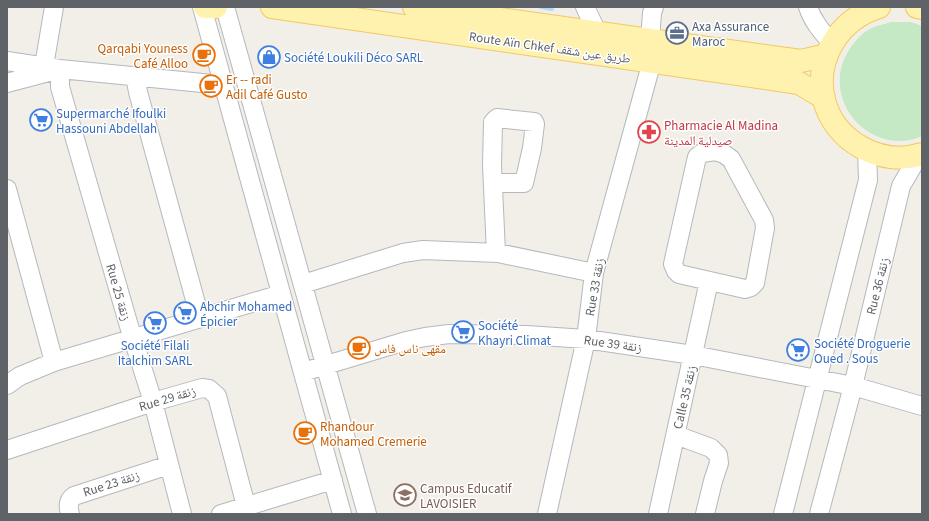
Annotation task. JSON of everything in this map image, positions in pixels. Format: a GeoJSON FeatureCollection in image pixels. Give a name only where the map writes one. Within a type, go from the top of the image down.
{"type":"FeatureCollection","features":[{"type":"Feature","properties":{"kind":"main road"},"geometry":{"type":"LineString","coordinates":[[203,7],[216,7]]}},
{"type":"Feature","properties":{"kind":"main road","name":"Route Aïn Chkef طريق عين شقف"},"geometry":{"type":"LineString","coordinates":[[272,7],[799,83],[824,98]]}},
{"type":"Feature","properties":{"kind":"main road","name":"Route Aïn Chkef طريق عين شقف"},"geometry":{"type":"LineString","coordinates":[[414,7],[801,61],[830,49]]}},
{"type":"Feature","properties":{"kind":"main road"},"geometry":{"type":"LineString","coordinates":[[879,7],[852,20],[841,30],[830,49],[823,76],[824,98],[829,112],[838,128],[851,141],[867,151],[894,158],[920,154]]}},
{"type":"Feature","properties":{"kind":"main road"},"geometry":{"type":"LineString","coordinates":[[917,7],[922,8]]}},
{"type":"Feature","properties":{"kind":"street","name":"Rue 25 زنقة"},"geometry":{"type":"LineString","coordinates":[[54,7],[52,67],[60,87],[133,339],[153,402],[182,514]]}},
{"type":"Feature","properties":{"kind":"street"},"geometry":{"type":"LineString","coordinates":[[203,7],[223,85],[342,514]]}},
{"type":"Feature","properties":{"kind":"street"},"geometry":{"type":"LineString","coordinates":[[225,7],[367,514]]}},
{"type":"Feature","properties":{"kind":"street"},"geometry":{"type":"LineString","coordinates":[[585,7],[597,32]]}},
{"type":"Feature","properties":{"kind":"street"},"geometry":{"type":"LineString","coordinates":[[650,40],[652,13],[654,7]]}},
{"type":"Feature","properties":{"kind":"street"},"geometry":{"type":"LineString","coordinates":[[808,7],[810,15],[830,49]]}},
{"type":"Feature","properties":{"kind":"street"},"geometry":{"type":"LineString","coordinates":[[7,61],[223,85]]}},
{"type":"Feature","properties":{"kind":"street","name":"Rue 33 زنقة"},"geometry":{"type":"LineString","coordinates":[[546,514],[586,339],[594,273],[652,62]]}},
{"type":"Feature","properties":{"kind":"street"},"geometry":{"type":"LineString","coordinates":[[7,83],[52,67]]}},
{"type":"Feature","properties":{"kind":"street"},"geometry":{"type":"LineString","coordinates":[[135,76],[138,92],[200,318]]}},
{"type":"Feature","properties":{"kind":"street"},"geometry":{"type":"LineString","coordinates":[[715,151],[724,154],[731,159],[764,220],[765,228],[755,284],[745,289],[710,281],[679,274],[673,264],[697,157],[702,153],[715,151]]}},
{"type":"Feature","properties":{"kind":"street"},"geometry":{"type":"LineString","coordinates":[[783,514],[868,180],[867,151]]}},
{"type":"Feature","properties":{"kind":"street","name":"Rue 36 زنقة"},"geometry":{"type":"LineString","coordinates":[[819,514],[901,186],[920,154]]}},
{"type":"Feature","properties":{"kind":"street"},"geometry":{"type":"LineString","coordinates":[[493,183],[496,253]]}},
{"type":"Feature","properties":{"kind":"street"},"geometry":{"type":"LineString","coordinates":[[7,189],[54,362]]}},
{"type":"Feature","properties":{"kind":"street"},"geometry":{"type":"LineString","coordinates":[[303,284],[403,253],[423,250],[496,253],[594,273]]}},
{"type":"Feature","properties":{"kind":"street","name":"Calle 35 زنقة"},"geometry":{"type":"LineString","coordinates":[[658,514],[710,281]]}},
{"type":"Feature","properties":{"kind":"street"},"geometry":{"type":"LineString","coordinates":[[7,385],[20,376],[54,362],[281,294]]}},
{"type":"Feature","properties":{"kind":"street","name":"Rue 39 زنقة"},"geometry":{"type":"LineString","coordinates":[[303,372],[406,341],[433,336],[449,334],[526,335],[586,339],[693,355],[817,378],[852,386],[922,406]]}},
{"type":"Feature","properties":{"kind":"street","name":"Rue 29 زنقة"},"geometry":{"type":"LineString","coordinates":[[7,450],[153,402],[202,388],[209,389],[217,396],[246,506]]}},
{"type":"Feature","properties":{"kind":"street"},"geometry":{"type":"LineString","coordinates":[[676,434],[711,448],[718,455],[719,463],[705,514]]}},
{"type":"Feature","properties":{"kind":"street","name":"Rue 23 زنقة"},"geometry":{"type":"LineString","coordinates":[[65,513],[70,499],[74,496],[169,465]]}},
{"type":"Feature","properties":{"kind":"street"},"geometry":{"type":"LineString","coordinates":[[221,514],[333,480]]}},
{"type":"Feature","properties":{"kind":"green space"},"geometry":{"type":"Polygon","coordinates":[[[891,22],[911,22],[922,26],[922,136],[906,141],[889,140],[874,135],[862,127],[844,104],[841,90],[840,75],[843,61],[851,47],[858,38],[867,31],[874,27],[891,22]]]}},
{"type":"Feature","properties":{"kind":"waterway"},"geometry":{"type":"LineString","coordinates":[[541,7],[552,9]]}},
{"type":"Feature","properties":{"kind":"place","name":"Axa Assurance Maroc"},"geometry":{"type":"Point","coordinates":[677,33]}},
{"type":"Feature","properties":{"kind":"place","name":"Qarqabi Youness Café Alloo"},"geometry":{"type":"Point","coordinates":[204,55]}},
{"type":"Feature","properties":{"kind":"place","name":"Société Loukili Déco SARL"},"geometry":{"type":"Point","coordinates":[269,57]}},
{"type":"Feature","properties":{"kind":"place","name":"Er -- radi Adil Café Gusto"},"geometry":{"type":"Point","coordinates":[211,86]}},
{"type":"Feature","properties":{"kind":"place","name":"Supermarché Ifoulki Hassouni Abdellah"},"geometry":{"type":"Point","coordinates":[41,120]}},
{"type":"Feature","properties":{"kind":"place","name":"Pharmacie Al Madina صيدلية المدينة"},"geometry":{"type":"Point","coordinates":[649,132]}},
{"type":"Feature","properties":{"kind":"place","name":"Abchir Mohamed Épicier"},"geometry":{"type":"Point","coordinates":[185,313]}},
{"type":"Feature","properties":{"kind":"place","name":"Société Filali Italchim SARL"},"geometry":{"type":"Point","coordinates":[155,323]}},
{"type":"Feature","properties":{"kind":"place","name":"Société Khayri Climat"},"geometry":{"type":"Point","coordinates":[463,332]}},
{"type":"Feature","properties":{"kind":"place","name":"مقهى ناس فاس"},"geometry":{"type":"Point","coordinates":[359,348]}},
{"type":"Feature","properties":{"kind":"place","name":"Société Droguerie Oued . Sous"},"geometry":{"type":"Point","coordinates":[798,350]}},
{"type":"Feature","properties":{"kind":"place","name":"Rhandour Mohamed Cremerie"},"geometry":{"type":"Point","coordinates":[305,433]}},
{"type":"Feature","properties":{"kind":"place","name":"Campus Educatif LAVOISIER"},"geometry":{"type":"Point","coordinates":[405,495]}}]}
